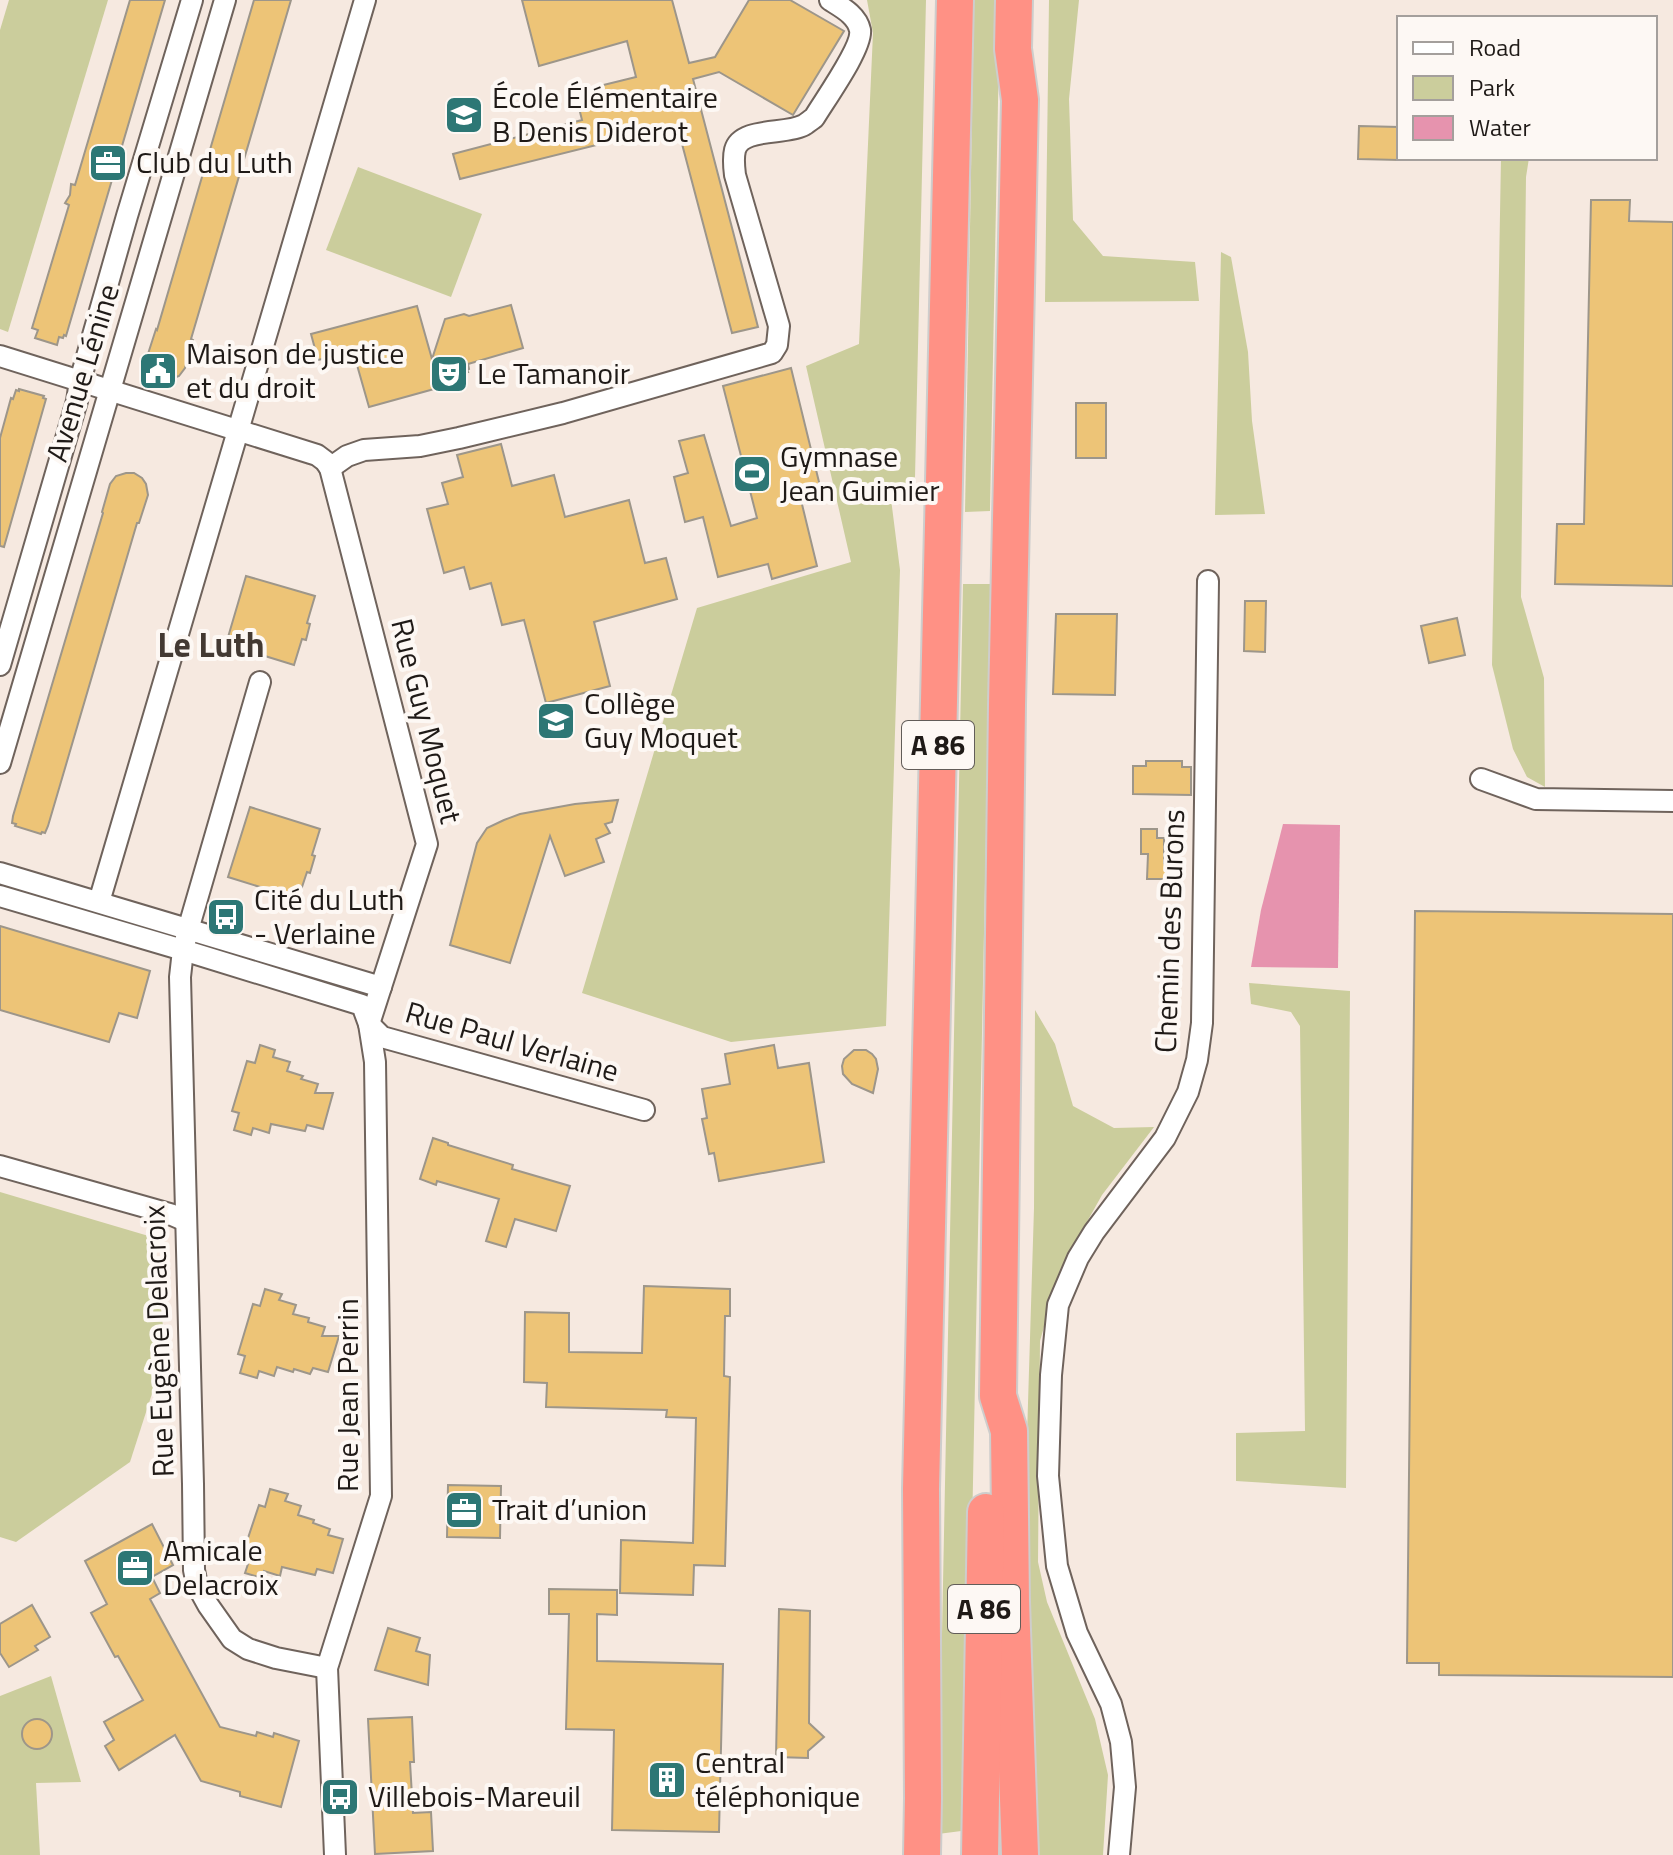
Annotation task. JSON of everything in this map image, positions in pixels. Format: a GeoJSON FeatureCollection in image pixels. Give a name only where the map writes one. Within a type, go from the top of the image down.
{"type":"FeatureCollection","features":[{"type":"Feature","properties":{"kind":"highway","name":"A 86"},"geometry":{"type":"LineString","coordinates":[[922,1855],[921,1489],[955,0]]}},
{"type":"Feature","properties":{"kind":"highway","name":"A 86"},"geometry":{"type":"LineString","coordinates":[[980,1855],[988,1429],[998,1396],[1007,691],[1020,100],[1013,49],[1014,0]]}},
{"type":"Feature","properties":{"kind":"highway"},"geometry":{"type":"LineString","coordinates":[[1020,100],[1034,51],[1037,0]]}},
{"type":"Feature","properties":{"kind":"highway"},"geometry":{"type":"LineString","coordinates":[[998,1396],[1009,1431],[1011,1602],[1020,1855]]}},
{"type":"Feature","properties":{"kind":"highway"},"geometry":{"type":"LineString","coordinates":[[901,1855],[902,1823],[923,1798]]}},
{"type":"Feature","properties":{"kind":"street","name":"Avenue Lénine"},"geometry":{"type":"LineString","coordinates":[[0,665],[131,202],[192,0]]}},
{"type":"Feature","properties":{"kind":"street","name":"Avenue Lénine"},"geometry":{"type":"LineString","coordinates":[[0,763],[225,0]]}},
{"type":"Feature","properties":{"kind":"street"},"geometry":{"type":"LineString","coordinates":[[99,902],[365,0]]}},
{"type":"Feature","properties":{"kind":"street"},"geometry":{"type":"LineString","coordinates":[[0,356],[317,455],[330,468],[347,456],[364,450],[420,446],[459,438],[563,413],[772,353],[777,345],[779,326],[735,175],[735,148],[746,137],[793,129],[814,118],[860,38],[857,21],[830,0]]}},
{"type":"Feature","properties":{"kind":"street","name":"Rue Guy Moquet"},"geometry":{"type":"LineString","coordinates":[[330,468],[427,844],[381,987]]}},
{"type":"Feature","properties":{"kind":"street","name":"Chemin des Burons"},"geometry":{"type":"LineString","coordinates":[[1119,1855],[1125,1787],[1121,1742],[1111,1704],[1077,1633],[1057,1566],[1048,1476],[1051,1375],[1058,1305],[1078,1258],[1165,1138],[1188,1092],[1197,1060],[1202,1008],[1208,581]]}},
{"type":"Feature","properties":{"kind":"street","name":"Rue Eugène Delacroix"},"geometry":{"type":"LineString","coordinates":[[260,682],[185,940],[180,977],[194,1570],[197,1585],[208,1605],[232,1639],[248,1649],[276,1658],[327,1668]]}},
{"type":"Feature","properties":{"kind":"street"},"geometry":{"type":"LineString","coordinates":[[1481,779],[1536,799],[1673,801]]}},
{"type":"Feature","properties":{"kind":"street"},"geometry":{"type":"LineString","coordinates":[[0,873],[99,902],[185,940]]}},
{"type":"Feature","properties":{"kind":"street"},"geometry":{"type":"LineString","coordinates":[[0,896],[185,940]]}},
{"type":"Feature","properties":{"kind":"street","name":"Rue Paul Verlaine"},"geometry":{"type":"LineString","coordinates":[[185,940],[381,987],[369,1024]]}},
{"type":"Feature","properties":{"kind":"street","name":"Rue Paul Verlaine"},"geometry":{"type":"LineString","coordinates":[[185,940],[362,1005],[369,1024],[382,1037],[644,1110]]}},
{"type":"Feature","properties":{"kind":"street","name":"Rue Jean Perrin"},"geometry":{"type":"LineString","coordinates":[[335,1855],[327,1668],[381,1496],[375,1062],[369,1024]]}},
{"type":"Feature","properties":{"kind":"street"},"geometry":{"type":"LineString","coordinates":[[0,1166],[186,1221]]}},
{"type":"Feature","properties":{"kind":"green space"},"geometry":{"type":"Polygon","coordinates":[[[9,0],[108,0],[8,332],[0,329],[0,30],[9,0]]]}},
{"type":"Feature","properties":{"kind":"green space"},"geometry":{"type":"Polygon","coordinates":[[[867,0],[926,0],[915,477],[891,499],[900,570],[886,1026],[731,1042],[582,993],[697,608],[851,562],[806,366],[859,344],[873,33],[867,0]]]}},
{"type":"Feature","properties":{"kind":"green space"},"geometry":{"type":"Polygon","coordinates":[[[974,0],[1000,0],[990,511],[965,512],[974,0]]]}},
{"type":"Feature","properties":{"kind":"green space"},"geometry":{"type":"Polygon","coordinates":[[[1049,0],[1079,0],[1069,99],[1073,220],[1103,256],[1195,262],[1199,301],[1045,302],[1049,0]]]}},
{"type":"Feature","properties":{"kind":"green space"},"geometry":{"type":"Polygon","coordinates":[[[1501,160],[1529,160],[1521,597],[1544,678],[1545,787],[1527,777],[1513,749],[1492,665],[1501,160]]]}},
{"type":"Feature","properties":{"kind":"green space"},"geometry":{"type":"Polygon","coordinates":[[[358,167],[482,214],[451,297],[326,250],[358,167]]]}},
{"type":"Feature","properties":{"kind":"green space"},"geometry":{"type":"Polygon","coordinates":[[[1221,252],[1231,257],[1248,352],[1252,421],[1265,514],[1215,515],[1221,252]]]}},
{"type":"Feature","properties":{"kind":"green space"},"geometry":{"type":"Polygon","coordinates":[[[963,584],[991,584],[970,1632],[969,1830],[938,1834],[963,584]]]}},
{"type":"Feature","properties":{"kind":"green space"},"geometry":{"type":"Polygon","coordinates":[[[1249,983],[1350,991],[1346,1488],[1236,1481],[1236,1433],[1305,1431],[1300,1026],[1291,1012],[1251,1004],[1249,983]]]}},
{"type":"Feature","properties":{"kind":"green space"},"geometry":{"type":"Polygon","coordinates":[[[1035,1010],[1055,1044],[1073,1106],[1114,1128],[1154,1127],[1102,1195],[1060,1270],[1040,1341],[1038,1562],[1047,1602],[1095,1719],[1108,1775],[1103,1855],[1037,1855],[1023,1566],[1034,1208],[1035,1010]]]}},
{"type":"Feature","properties":{"kind":"green space"},"geometry":{"type":"Polygon","coordinates":[[[0,1192],[152,1237],[166,1350],[130,1462],[16,1542],[0,1537],[0,1192]]]}},
{"type":"Feature","properties":{"kind":"green space"},"geometry":{"type":"Polygon","coordinates":[[[51,1676],[81,1782],[36,1783],[40,1855],[0,1855],[0,1696],[51,1676]]]}},
{"type":"Feature","properties":{"kind":"water"},"geometry":{"type":"Polygon","coordinates":[[[1283,824],[1340,825],[1338,968],[1251,967],[1261,910],[1283,824]]]}},
{"type":"Feature","properties":{"kind":"building"},"geometry":{"type":"Polygon","coordinates":[[[130,0],[165,0],[66,336],[59,337],[57,345],[35,338],[38,330],[32,328],[69,205],[65,203],[71,184],[75,185],[130,0]]]}},
{"type":"Feature","properties":{"kind":"building"},"geometry":{"type":"Polygon","coordinates":[[[254,0],[291,0],[185,368],[179,376],[162,379],[149,370],[147,357],[254,0]]]}},
{"type":"Feature","properties":{"kind":"building"},"geometry":{"type":"Polygon","coordinates":[[[522,0],[672,0],[689,63],[715,57],[749,0],[790,0],[844,31],[793,115],[719,72],[693,79],[758,327],[732,333],[677,125],[460,179],[453,154],[582,120],[575,92],[636,77],[627,41],[539,66],[522,0]]]}},
{"type":"Feature","properties":{"kind":"building"},"geometry":{"type":"Polygon","coordinates":[[[1359,126],[1397,127],[1397,160],[1358,159],[1359,126]]]}},
{"type":"Feature","properties":{"kind":"building"},"geometry":{"type":"Polygon","coordinates":[[[1591,200],[1630,200],[1629,221],[1673,222],[1673,586],[1555,584],[1557,524],[1584,524],[1591,200]]]}},
{"type":"Feature","properties":{"kind":"building"},"geometry":{"type":"Polygon","coordinates":[[[511,305],[523,348],[468,364],[468,372],[443,379],[445,386],[369,407],[353,351],[318,360],[311,334],[417,306],[432,359],[445,319],[511,305]]]}},
{"type":"Feature","properties":{"kind":"building","name":"Gymnase Jean Guimier"},"geometry":{"type":"Polygon","coordinates":[[[791,368],[820,486],[799,492],[817,566],[772,579],[768,564],[718,577],[703,517],[685,522],[674,477],[688,473],[679,441],[704,435],[731,526],[757,518],[723,386],[791,368]]]}},
{"type":"Feature","properties":{"kind":"building"},"geometry":{"type":"Polygon","coordinates":[[[19,389],[46,399],[4,547],[0,546],[0,438],[11,398],[19,389]]]}},
{"type":"Feature","properties":{"kind":"building"},"geometry":{"type":"Polygon","coordinates":[[[1076,403],[1106,403],[1106,458],[1076,458],[1076,403]]]}},
{"type":"Feature","properties":{"kind":"building"},"geometry":{"type":"Polygon","coordinates":[[[501,444],[512,486],[554,475],[565,517],[629,500],[645,563],[666,558],[677,599],[594,622],[610,686],[546,703],[524,620],[502,625],[491,583],[470,589],[464,567],[444,573],[427,509],[448,504],[442,483],[463,477],[457,455],[501,444]]]}},
{"type":"Feature","properties":{"kind":"building"},"geometry":{"type":"Polygon","coordinates":[[[126,473],[142,478],[148,495],[137,523],[48,826],[41,834],[15,826],[13,816],[110,484],[116,476],[126,473]]]}},
{"type":"Feature","properties":{"kind":"building"},"geometry":{"type":"Polygon","coordinates":[[[246,576],[315,596],[307,623],[310,624],[306,640],[302,639],[294,665],[226,644],[246,576]]]}},
{"type":"Feature","properties":{"kind":"building"},"geometry":{"type":"Polygon","coordinates":[[[1245,601],[1266,601],[1265,652],[1244,651],[1245,601]]]}},
{"type":"Feature","properties":{"kind":"building"},"geometry":{"type":"Polygon","coordinates":[[[1056,614],[1117,614],[1115,695],[1053,694],[1056,614]]]}},
{"type":"Feature","properties":{"kind":"building"},"geometry":{"type":"Polygon","coordinates":[[[1457,618],[1465,655],[1429,663],[1421,626],[1457,618]]]}},
{"type":"Feature","properties":{"kind":"building"},"geometry":{"type":"Polygon","coordinates":[[[1146,761],[1182,761],[1182,767],[1191,767],[1191,795],[1133,794],[1133,766],[1146,766],[1146,761]]]}},
{"type":"Feature","properties":{"kind":"building"},"geometry":{"type":"Polygon","coordinates":[[[618,800],[612,822],[605,824],[610,833],[596,839],[604,862],[565,876],[550,836],[510,963],[450,945],[477,843],[487,828],[520,814],[618,800]]]}},
{"type":"Feature","properties":{"kind":"building"},"geometry":{"type":"Polygon","coordinates":[[[250,807],[320,829],[310,873],[307,872],[298,899],[228,877],[250,807]]]}},
{"type":"Feature","properties":{"kind":"building"},"geometry":{"type":"Polygon","coordinates":[[[1141,829],[1157,829],[1157,838],[1164,838],[1164,863],[1170,862],[1170,879],[1147,879],[1148,854],[1141,854],[1141,829]]]}},
{"type":"Feature","properties":{"kind":"building"},"geometry":{"type":"Polygon","coordinates":[[[1415,911],[1673,914],[1673,1677],[1439,1675],[1439,1663],[1407,1663],[1415,911]]]}},
{"type":"Feature","properties":{"kind":"building"},"geometry":{"type":"Polygon","coordinates":[[[0,926],[150,971],[137,1018],[119,1013],[109,1042],[0,1010],[0,926]]]}},
{"type":"Feature","properties":{"kind":"building"},"geometry":{"type":"Polygon","coordinates":[[[260,1045],[275,1050],[273,1057],[290,1062],[287,1071],[318,1084],[315,1093],[333,1093],[323,1129],[307,1125],[305,1131],[271,1124],[269,1133],[253,1128],[251,1135],[234,1130],[239,1113],[232,1111],[247,1061],[255,1063],[260,1045]]]}},
{"type":"Feature","properties":{"kind":"building"},"geometry":{"type":"Polygon","coordinates":[[[774,1045],[778,1068],[809,1063],[824,1162],[719,1181],[714,1153],[709,1154],[702,1119],[707,1118],[702,1089],[730,1084],[725,1054],[774,1045]]]}},
{"type":"Feature","properties":{"kind":"building"},"geometry":{"type":"Polygon","coordinates":[[[854,1050],[866,1050],[876,1059],[878,1069],[873,1093],[852,1084],[843,1074],[844,1059],[854,1050]]]}},
{"type":"Feature","properties":{"kind":"building"},"geometry":{"type":"Polygon","coordinates":[[[433,1138],[513,1165],[512,1169],[570,1186],[556,1231],[515,1219],[506,1247],[486,1241],[499,1199],[420,1179],[433,1138]]]}},
{"type":"Feature","properties":{"kind":"building"},"geometry":{"type":"Polygon","coordinates":[[[644,1286],[730,1289],[730,1316],[725,1316],[724,1376],[730,1377],[725,1566],[694,1565],[693,1595],[620,1593],[621,1540],[693,1543],[696,1418],[666,1417],[667,1410],[546,1407],[547,1383],[524,1382],[525,1312],[569,1313],[569,1352],[642,1353],[644,1286]]]}},
{"type":"Feature","properties":{"kind":"building"},"geometry":{"type":"Polygon","coordinates":[[[265,1289],[282,1294],[279,1300],[296,1305],[293,1314],[325,1327],[322,1336],[339,1336],[328,1372],[313,1368],[310,1374],[277,1367],[274,1376],[259,1371],[257,1378],[240,1373],[245,1356],[238,1354],[253,1304],[260,1306],[265,1289]]]}},
{"type":"Feature","properties":{"kind":"building"},"geometry":{"type":"Polygon","coordinates":[[[448,1485],[501,1486],[500,1538],[447,1537],[448,1485]]]}},
{"type":"Feature","properties":{"kind":"building"},"geometry":{"type":"Polygon","coordinates":[[[270,1489],[288,1494],[285,1501],[301,1506],[298,1515],[330,1529],[328,1535],[343,1539],[333,1573],[317,1569],[315,1575],[282,1567],[280,1576],[264,1571],[262,1578],[245,1573],[251,1555],[243,1553],[259,1505],[265,1507],[270,1489]]]}},
{"type":"Feature","properties":{"kind":"building"},"geometry":{"type":"Polygon","coordinates":[[[152,1524],[173,1565],[152,1577],[160,1593],[150,1599],[220,1727],[256,1736],[257,1732],[273,1737],[274,1733],[299,1741],[281,1807],[201,1781],[175,1735],[119,1770],[105,1746],[114,1740],[104,1722],[143,1700],[91,1613],[107,1604],[85,1561],[152,1524]]]}},
{"type":"Feature","properties":{"kind":"building","name":"Central téléphonique"},"geometry":{"type":"Polygon","coordinates":[[[549,1589],[617,1590],[617,1615],[597,1614],[597,1661],[723,1664],[719,1832],[612,1830],[614,1730],[566,1729],[569,1614],[549,1614],[549,1589]]]}},
{"type":"Feature","properties":{"kind":"building"},"geometry":{"type":"Polygon","coordinates":[[[32,1605],[50,1637],[35,1646],[38,1650],[9,1667],[0,1653],[0,1624],[32,1605]]]}},
{"type":"Feature","properties":{"kind":"building"},"geometry":{"type":"Polygon","coordinates":[[[779,1609],[810,1611],[809,1723],[824,1737],[808,1751],[808,1758],[776,1757],[779,1609]]]}},
{"type":"Feature","properties":{"kind":"building"},"geometry":{"type":"Polygon","coordinates":[[[388,1628],[420,1638],[416,1651],[430,1655],[428,1685],[375,1670],[388,1628]]]}},
{"type":"Feature","properties":{"kind":"building"},"geometry":{"type":"Polygon","coordinates":[[[412,1717],[414,1762],[410,1762],[413,1813],[431,1812],[433,1851],[375,1854],[368,1719],[412,1717]]]}},
{"type":"Feature","properties":{"kind":"building"},"geometry":{"type":"Polygon","coordinates":[[[37,1719],[48,1723],[52,1734],[48,1745],[37,1749],[26,1745],[22,1734],[26,1723],[37,1719]]]}},
{"type":"Feature","properties":{"kind":"place","name":"École Élémentaire B Denis Diderot"},"geometry":{"type":"Point","coordinates":[464,115]}},
{"type":"Feature","properties":{"kind":"place","name":"Club du Luth"},"geometry":{"type":"Point","coordinates":[108,163]}},
{"type":"Feature","properties":{"kind":"place","name":"Maison de justice et du droit"},"geometry":{"type":"Point","coordinates":[158,371]}},
{"type":"Feature","properties":{"kind":"place","name":"Le Tamanoir"},"geometry":{"type":"Point","coordinates":[449,374]}},
{"type":"Feature","properties":{"kind":"place","name":"Gymnase Jean Guimier"},"geometry":{"type":"Point","coordinates":[752,474]}},
{"type":"Feature","properties":{"kind":"place","name":"Collège Guy Moquet"},"geometry":{"type":"Point","coordinates":[556,721]}},
{"type":"Feature","properties":{"kind":"place","name":"Cité du Luth - Verlaine"},"geometry":{"type":"Point","coordinates":[226,917]}},
{"type":"Feature","properties":{"kind":"place","name":"Trait d’union"},"geometry":{"type":"Point","coordinates":[464,1510]}},
{"type":"Feature","properties":{"kind":"place","name":"Amicale Delacroix"},"geometry":{"type":"Point","coordinates":[135,1568]}},
{"type":"Feature","properties":{"kind":"place","name":"Central téléphonique"},"geometry":{"type":"Point","coordinates":[667,1780]}},
{"type":"Feature","properties":{"kind":"place","name":"Villebois-Mareuil"},"geometry":{"type":"Point","coordinates":[340,1797]}},
{"type":"Feature","properties":{"kind":"district","name":"Le Luth"},"geometry":{"type":"Point","coordinates":[211,645]}}]}
